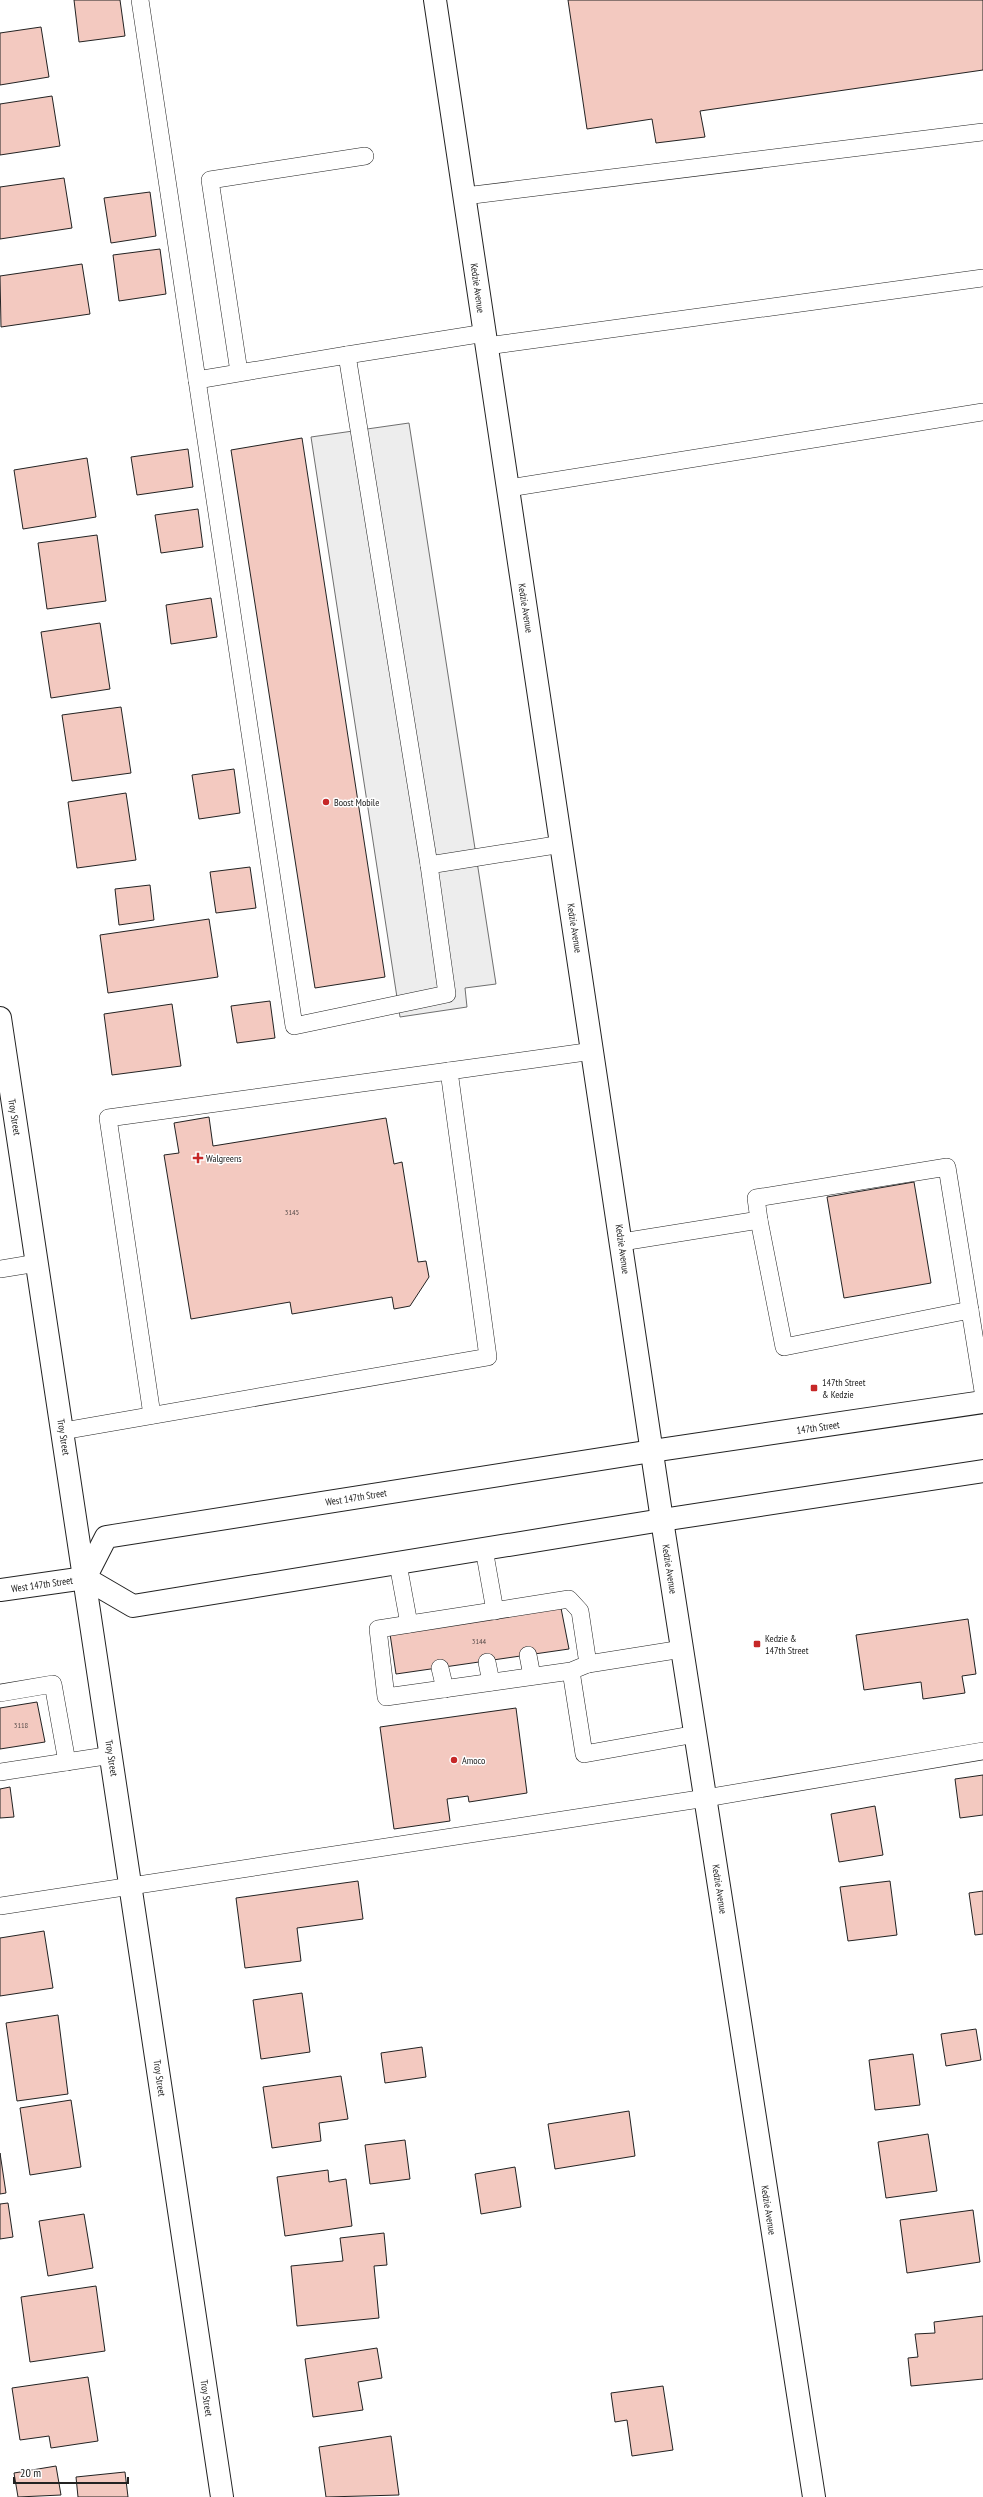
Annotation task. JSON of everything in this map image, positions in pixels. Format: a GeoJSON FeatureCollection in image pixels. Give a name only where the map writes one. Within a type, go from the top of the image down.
{"type":"FeatureCollection","features":[{"type":"Feature","properties":{"kind":"main road","name":"Kedzie Avenue"},"geometry":{"type":"LineString","coordinates":[[435,0],[622,1242],[662,1520],[814,2497]]}},
{"type":"Feature","properties":{"kind":"main road","name":"Troy Street"},"geometry":{"type":"LineString","coordinates":[[0,1018],[112,1755],[222,2497]]}},
{"type":"Feature","properties":{"kind":"main road","name":"147th Street"},"geometry":{"type":"LineString","coordinates":[[652,1451],[983,1402]]}},
{"type":"Feature","properties":{"kind":"main road","name":"West 147th Street"},"geometry":{"type":"LineString","coordinates":[[85,1578],[106,1537],[652,1451]]}},
{"type":"Feature","properties":{"kind":"main road"},"geometry":{"type":"LineString","coordinates":[[662,1520],[983,1471]]}},
{"type":"Feature","properties":{"kind":"main road","name":"West 147th Street"},"geometry":{"type":"LineString","coordinates":[[0,1590],[85,1578],[133,1606],[662,1520]]}},
{"type":"Feature","properties":{"kind":"lane"},"geometry":{"type":"LineString","coordinates":[[140,0],[294,1026],[447,994],[429,865],[347,355]]}},
{"type":"Feature","properties":{"kind":"lane"},"geometry":{"type":"LineString","coordinates":[[465,196],[983,132]]}},
{"type":"Feature","properties":{"kind":"lane"},"geometry":{"type":"LineString","coordinates":[[240,372],[210,180],[365,156]]}},
{"type":"Feature","properties":{"kind":"lane"},"geometry":{"type":"LineString","coordinates":[[197,380],[347,355],[983,278]]}},
{"type":"Feature","properties":{"kind":"lane"},"geometry":{"type":"LineString","coordinates":[[509,488],[983,412]]}},
{"type":"Feature","properties":{"kind":"lane"},"geometry":{"type":"LineString","coordinates":[[429,865],[562,844]]}},
{"type":"Feature","properties":{"kind":"lane"},"geometry":{"type":"LineString","coordinates":[[152,1415],[108,1118],[593,1051]]}},
{"type":"Feature","properties":{"kind":"lane"},"geometry":{"type":"LineString","coordinates":[[63,1431],[488,1357],[449,1071]]}},
{"type":"Feature","properties":{"kind":"lane"},"geometry":{"type":"LineString","coordinates":[[970,1310],[784,1346],[756,1198],[947,1167],[970,1310],[983,1391]]}},
{"type":"Feature","properties":{"kind":"lane"},"geometry":{"type":"LineString","coordinates":[[622,1242],[759,1220]]}},
{"type":"Feature","properties":{"kind":"lane"},"geometry":{"type":"LineString","coordinates":[[0,1269],[37,1263]]}},
{"type":"Feature","properties":{"kind":"lane"},"geometry":{"type":"LineString","coordinates":[[484,1549],[495,1611]]}},
{"type":"Feature","properties":{"kind":"lane"},"geometry":{"type":"LineString","coordinates":[[398,1564],[409,1624]]}},
{"type":"Feature","properties":{"kind":"lane"},"geometry":{"type":"LineString","coordinates":[[588,1664],[580,1612],[569,1599],[519,1611],[495,1611],[477,1617],[431,1625],[409,1624],[378,1629],[386,1697],[571,1671],[588,1664],[682,1649]]}},
{"type":"Feature","properties":{"kind":"lane"},"geometry":{"type":"LineString","coordinates":[[528,1655],[532,1676]]}},
{"type":"Feature","properties":{"kind":"lane"},"geometry":{"type":"LineString","coordinates":[[487,1662],[491,1682]]}},
{"type":"Feature","properties":{"kind":"lane"},"geometry":{"type":"LineString","coordinates":[[440,1668],[445,1689]]}},
{"type":"Feature","properties":{"kind":"lane"},"geometry":{"type":"LineString","coordinates":[[571,1671],[584,1754],[696,1734]]}},
{"type":"Feature","properties":{"kind":"lane"},"geometry":{"type":"LineString","coordinates":[[0,1693],[53,1684],[67,1762]]}},
{"type":"Feature","properties":{"kind":"lane"},"geometry":{"type":"LineString","coordinates":[[0,1906],[706,1798],[983,1751]]}},
{"type":"Feature","properties":{"kind":"lane"},"geometry":{"type":"LineString","coordinates":[[0,1772],[112,1755]]}},
{"type":"Feature","properties":{"kind":"shaded area"},"geometry":{"type":"Polygon","coordinates":[[[409,423],[496,984],[465,988],[467,1007],[400,1017],[311,437],[409,423]]]}},
{"type":"Feature","properties":{"kind":"building"},"geometry":{"type":"Polygon","coordinates":[[[74,0],[120,0],[125,36],[79,42],[74,0]]]}},
{"type":"Feature","properties":{"kind":"building"},"geometry":{"type":"Polygon","coordinates":[[[568,0],[983,0],[983,70],[700,111],[705,137],[656,143],[652,119],[587,129],[568,0]]]}},
{"type":"Feature","properties":{"kind":"building"},"geometry":{"type":"Polygon","coordinates":[[[41,27],[49,77],[0,85],[0,33],[41,27]]]}},
{"type":"Feature","properties":{"kind":"building"},"geometry":{"type":"Polygon","coordinates":[[[52,96],[60,146],[0,155],[0,104],[52,96]]]}},
{"type":"Feature","properties":{"kind":"building"},"geometry":{"type":"Polygon","coordinates":[[[64,178],[72,228],[0,239],[0,187],[64,178]]]}},
{"type":"Feature","properties":{"kind":"building"},"geometry":{"type":"Polygon","coordinates":[[[150,192],[156,236],[111,243],[104,198],[150,192]]]}},
{"type":"Feature","properties":{"kind":"building"},"geometry":{"type":"Polygon","coordinates":[[[160,249],[166,294],[119,301],[113,255],[160,249]]]}},
{"type":"Feature","properties":{"kind":"building"},"geometry":{"type":"Polygon","coordinates":[[[82,264],[90,314],[1,327],[0,276],[82,264]]]}},
{"type":"Feature","properties":{"kind":"building"},"geometry":{"type":"Polygon","coordinates":[[[302,438],[385,977],[315,988],[231,450],[302,438]]]}},
{"type":"Feature","properties":{"kind":"building"},"geometry":{"type":"Polygon","coordinates":[[[188,449],[193,487],[137,495],[131,457],[188,449]]]}},
{"type":"Feature","properties":{"kind":"building"},"geometry":{"type":"Polygon","coordinates":[[[87,458],[96,517],[23,529],[14,470],[87,458]]]}},
{"type":"Feature","properties":{"kind":"building"},"geometry":{"type":"Polygon","coordinates":[[[198,509],[203,547],[161,553],[155,515],[198,509]]]}},
{"type":"Feature","properties":{"kind":"building"},"geometry":{"type":"Polygon","coordinates":[[[97,535],[106,601],[47,609],[38,543],[97,535]]]}},
{"type":"Feature","properties":{"kind":"building"},"geometry":{"type":"Polygon","coordinates":[[[211,598],[217,637],[171,644],[166,605],[211,598]]]}},
{"type":"Feature","properties":{"kind":"building"},"geometry":{"type":"Polygon","coordinates":[[[100,623],[110,689],[51,698],[41,632],[100,623]]]}},
{"type":"Feature","properties":{"kind":"building"},"geometry":{"type":"Polygon","coordinates":[[[121,707],[131,773],[72,781],[62,715],[121,707]]]}},
{"type":"Feature","properties":{"kind":"building"},"geometry":{"type":"Polygon","coordinates":[[[234,769],[240,813],[199,819],[192,775],[234,769]]]}},
{"type":"Feature","properties":{"kind":"building"},"geometry":{"type":"Polygon","coordinates":[[[126,793],[136,860],[77,868],[68,802],[126,793]]]}},
{"type":"Feature","properties":{"kind":"building"},"geometry":{"type":"Polygon","coordinates":[[[250,867],[256,908],[216,913],[210,872],[250,867]]]}},
{"type":"Feature","properties":{"kind":"building"},"geometry":{"type":"Polygon","coordinates":[[[150,885],[154,920],[119,925],[115,889],[150,885]]]}},
{"type":"Feature","properties":{"kind":"building"},"geometry":{"type":"Polygon","coordinates":[[[209,919],[218,977],[108,993],[100,935],[209,919]]]}},
{"type":"Feature","properties":{"kind":"building"},"geometry":{"type":"Polygon","coordinates":[[[270,1001],[275,1038],[237,1043],[231,1006],[270,1001]]]}},
{"type":"Feature","properties":{"kind":"building"},"geometry":{"type":"Polygon","coordinates":[[[172,1004],[181,1066],[112,1075],[104,1014],[172,1004]]]}},
{"type":"Feature","properties":{"kind":"building","name":"Walgreens"},"geometry":{"type":"Polygon","coordinates":[[[209,1117],[213,1146],[386,1118],[394,1164],[402,1162],[418,1262],[426,1261],[429,1277],[410,1306],[394,1309],[392,1297],[292,1314],[290,1302],[191,1319],[164,1155],[179,1153],[174,1123],[209,1117]]]}},
{"type":"Feature","properties":{"kind":"building"},"geometry":{"type":"Polygon","coordinates":[[[914,1182],[931,1283],[844,1298],[827,1197],[914,1182]]]}},
{"type":"Feature","properties":{"kind":"building"},"geometry":{"type":"Polygon","coordinates":[[[561,1608],[569,1649],[396,1674],[390,1634],[561,1608]]]}},
{"type":"Feature","properties":{"kind":"building"},"geometry":{"type":"Polygon","coordinates":[[[968,1619],[976,1674],[962,1676],[965,1693],[923,1699],[921,1682],[864,1690],[856,1635],[968,1619]]]}},
{"type":"Feature","properties":{"kind":"building"},"geometry":{"type":"Polygon","coordinates":[[[37,1702],[45,1742],[0,1749],[0,1708],[37,1702]]]}},
{"type":"Feature","properties":{"kind":"building","name":"Amoco"},"geometry":{"type":"Polygon","coordinates":[[[516,1708],[527,1793],[469,1802],[468,1796],[447,1799],[450,1821],[394,1829],[380,1727],[516,1708]]]}},
{"type":"Feature","properties":{"kind":"building"},"geometry":{"type":"Polygon","coordinates":[[[983,1775],[983,1815],[960,1818],[955,1779],[983,1775]]]}},
{"type":"Feature","properties":{"kind":"building"},"geometry":{"type":"Polygon","coordinates":[[[10,1787],[14,1817],[0,1818],[0,1789],[10,1787]]]}},
{"type":"Feature","properties":{"kind":"building"},"geometry":{"type":"Polygon","coordinates":[[[875,1806],[883,1855],[839,1862],[831,1814],[875,1806]]]}},
{"type":"Feature","properties":{"kind":"building"},"geometry":{"type":"Polygon","coordinates":[[[358,1881],[363,1919],[297,1928],[301,1961],[245,1968],[236,1898],[358,1881]]]}},
{"type":"Feature","properties":{"kind":"building"},"geometry":{"type":"Polygon","coordinates":[[[890,1881],[897,1935],[848,1941],[840,1887],[890,1881]]]}},
{"type":"Feature","properties":{"kind":"building"},"geometry":{"type":"Polygon","coordinates":[[[983,1891],[983,1934],[975,1935],[969,1893],[983,1891]]]}},
{"type":"Feature","properties":{"kind":"building"},"geometry":{"type":"Polygon","coordinates":[[[44,1931],[53,1988],[0,1996],[0,1938],[44,1931]]]}},
{"type":"Feature","properties":{"kind":"building"},"geometry":{"type":"Polygon","coordinates":[[[302,1993],[310,2052],[261,2059],[253,2000],[302,1993]]]}},
{"type":"Feature","properties":{"kind":"building"},"geometry":{"type":"Polygon","coordinates":[[[58,2015],[68,2094],[17,2101],[6,2023],[58,2015]]]}},
{"type":"Feature","properties":{"kind":"building"},"geometry":{"type":"Polygon","coordinates":[[[976,2029],[981,2060],[946,2066],[941,2034],[976,2029]]]}},
{"type":"Feature","properties":{"kind":"building"},"geometry":{"type":"Polygon","coordinates":[[[422,2047],[426,2077],[385,2083],[381,2053],[422,2047]]]}},
{"type":"Feature","properties":{"kind":"building"},"geometry":{"type":"Polygon","coordinates":[[[913,2054],[920,2105],[875,2110],[869,2060],[913,2054]]]}},
{"type":"Feature","properties":{"kind":"building"},"geometry":{"type":"Polygon","coordinates":[[[341,2076],[348,2119],[319,2123],[321,2141],[272,2148],[263,2087],[341,2076]]]}},
{"type":"Feature","properties":{"kind":"building"},"geometry":{"type":"Polygon","coordinates":[[[71,2100],[81,2167],[30,2175],[20,2108],[71,2100]]]}},
{"type":"Feature","properties":{"kind":"building"},"geometry":{"type":"Polygon","coordinates":[[[629,2111],[635,2156],[555,2169],[548,2124],[629,2111]]]}},
{"type":"Feature","properties":{"kind":"building"},"geometry":{"type":"Polygon","coordinates":[[[928,2134],[937,2191],[886,2198],[878,2142],[928,2134]]]}},
{"type":"Feature","properties":{"kind":"building"},"geometry":{"type":"Polygon","coordinates":[[[405,2140],[410,2179],[370,2184],[365,2145],[405,2140]]]}},
{"type":"Feature","properties":{"kind":"building"},"geometry":{"type":"Polygon","coordinates":[[[0,2153],[6,2193],[0,2194],[0,2153]]]}},
{"type":"Feature","properties":{"kind":"building"},"geometry":{"type":"Polygon","coordinates":[[[515,2167],[521,2207],[481,2214],[475,2174],[515,2167]]]}},
{"type":"Feature","properties":{"kind":"building"},"geometry":{"type":"Polygon","coordinates":[[[328,2170],[329,2182],[346,2179],[352,2226],[285,2236],[277,2177],[328,2170]]]}},
{"type":"Feature","properties":{"kind":"building"},"geometry":{"type":"Polygon","coordinates":[[[8,2203],[13,2237],[0,2239],[0,2204],[8,2203]]]}},
{"type":"Feature","properties":{"kind":"building"},"geometry":{"type":"Polygon","coordinates":[[[973,2210],[980,2262],[907,2273],[900,2220],[973,2210]]]}},
{"type":"Feature","properties":{"kind":"building"},"geometry":{"type":"Polygon","coordinates":[[[84,2214],[93,2268],[48,2276],[39,2221],[84,2214]]]}},
{"type":"Feature","properties":{"kind":"building"},"geometry":{"type":"Polygon","coordinates":[[[384,2233],[387,2265],[374,2266],[379,2318],[297,2326],[291,2266],[343,2261],[340,2238],[384,2233]]]}},
{"type":"Feature","properties":{"kind":"building"},"geometry":{"type":"Polygon","coordinates":[[[96,2286],[105,2351],[30,2362],[21,2297],[96,2286]]]}},
{"type":"Feature","properties":{"kind":"building"},"geometry":{"type":"Polygon","coordinates":[[[983,2316],[983,2379],[911,2386],[908,2358],[918,2357],[915,2334],[935,2333],[934,2322],[983,2316]]]}},
{"type":"Feature","properties":{"kind":"building"},"geometry":{"type":"Polygon","coordinates":[[[377,2348],[382,2378],[358,2382],[363,2410],[313,2417],[305,2359],[377,2348]]]}},
{"type":"Feature","properties":{"kind":"building"},"geometry":{"type":"Polygon","coordinates":[[[88,2377],[98,2441],[51,2448],[49,2436],[20,2440],[12,2388],[88,2377]]]}},
{"type":"Feature","properties":{"kind":"building"},"geometry":{"type":"Polygon","coordinates":[[[663,2386],[673,2450],[632,2456],[627,2420],[615,2422],[611,2393],[663,2386]]]}},
{"type":"Feature","properties":{"kind":"building"},"geometry":{"type":"Polygon","coordinates":[[[391,2436],[399,2495],[326,2497],[319,2447],[391,2436]]]}},
{"type":"Feature","properties":{"kind":"building"},"geometry":{"type":"Polygon","coordinates":[[[56,2466],[61,2495],[18,2497],[14,2473],[56,2466]]]}},
{"type":"Feature","properties":{"kind":"building"},"geometry":{"type":"Polygon","coordinates":[[[125,2472],[128,2497],[78,2497],[76,2477],[125,2472]]]}},
{"type":"Feature","properties":{"kind":"place","name":"Boost Mobile"},"geometry":{"type":"Point","coordinates":[326,802]}},
{"type":"Feature","properties":{"kind":"place","name":"Walgreens"},"geometry":{"type":"Point","coordinates":[198,1158]}},
{"type":"Feature","properties":{"kind":"place","name":"147th Street & Kedzie"},"geometry":{"type":"Point","coordinates":[814,1388]}},
{"type":"Feature","properties":{"kind":"place","name":"Kedzie & 147th Street"},"geometry":{"type":"Point","coordinates":[757,1644]}},
{"type":"Feature","properties":{"kind":"place","name":"Amoco"},"geometry":{"type":"Point","coordinates":[454,1760]}}]}
